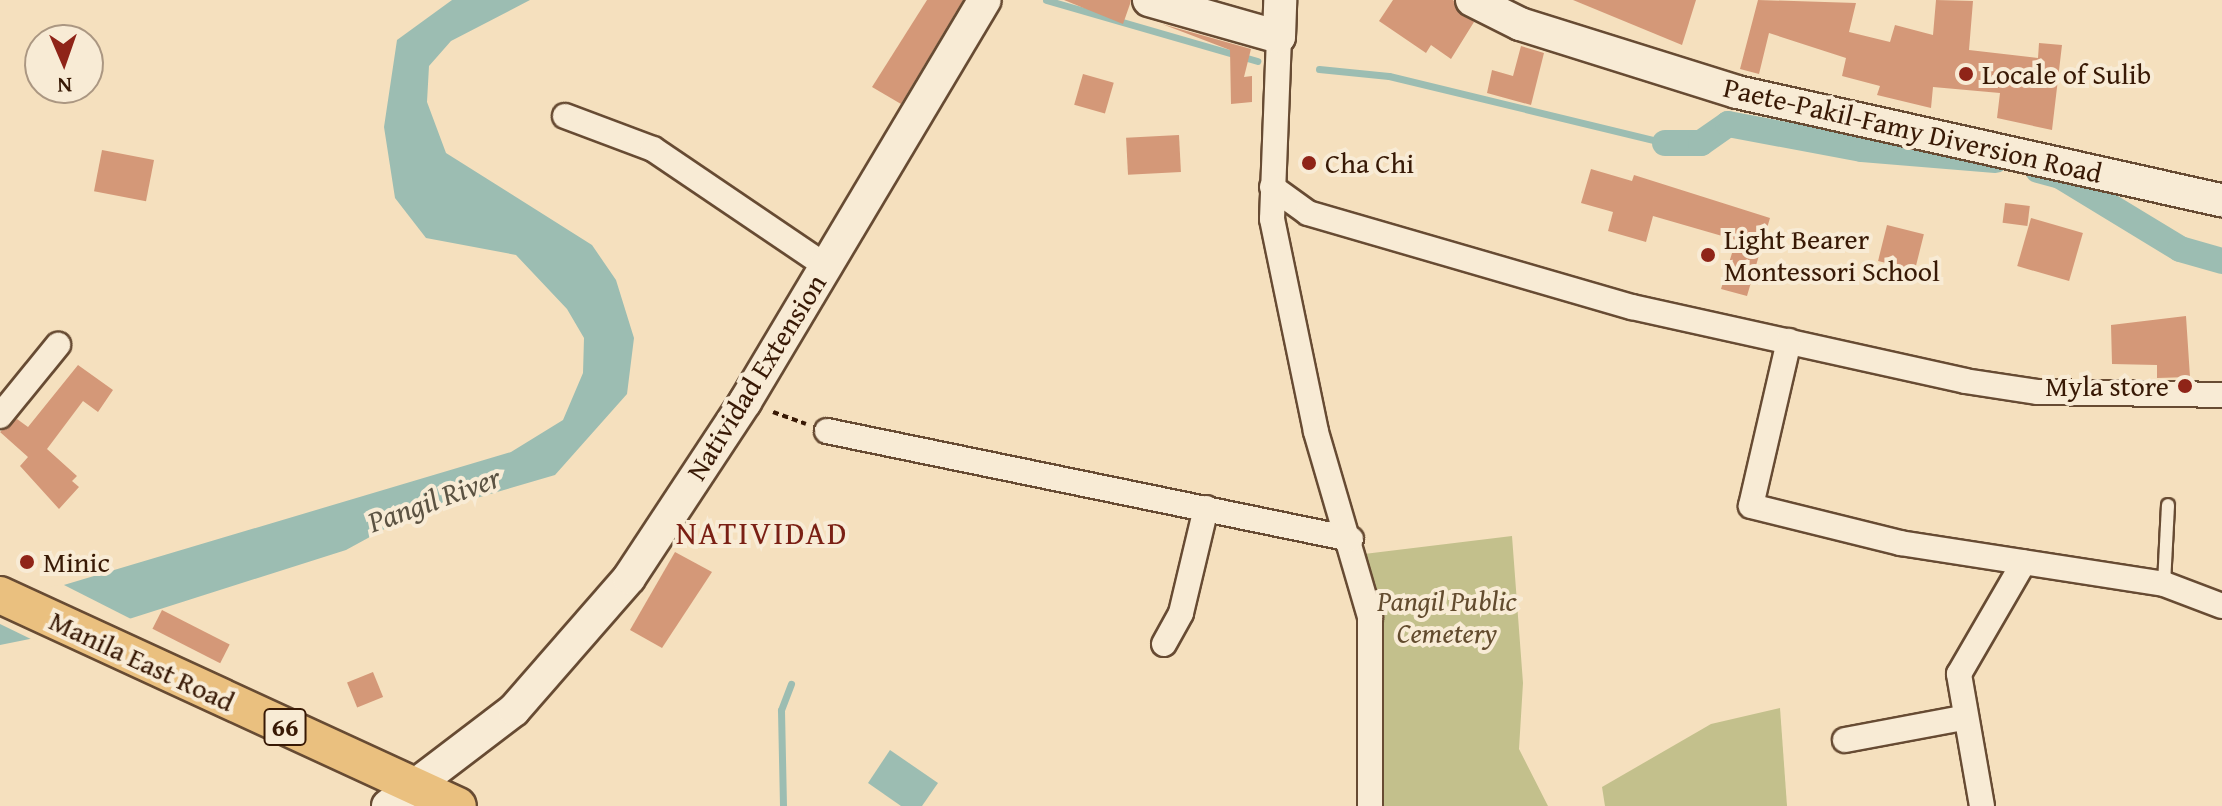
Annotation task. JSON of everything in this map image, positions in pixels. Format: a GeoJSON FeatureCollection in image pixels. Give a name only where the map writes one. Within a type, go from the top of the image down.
{"type":"FeatureCollection","features":[{"type":"Feature","properties":{"kind":"main road","name":"Manila East Road"},"geometry":{"type":"LineString","coordinates":[[0,595],[112,647],[405,800],[458,806]]}},
{"type":"Feature","properties":{"kind":"street","name":"Natividad Extension"},"geometry":{"type":"LineString","coordinates":[[405,800],[567,657],[745,402],[985,0]]}},
{"type":"Feature","properties":{"kind":"street"},"geometry":{"type":"LineString","coordinates":[[1149,0],[1279,37]]}},
{"type":"Feature","properties":{"kind":"street"},"geometry":{"type":"LineString","coordinates":[[1280,0],[1272,187],[1289,319],[1351,539],[1373,649],[1370,806]]}},
{"type":"Feature","properties":{"kind":"street","name":"Paete-Pakil-Famy Diversion Road"},"geometry":{"type":"LineString","coordinates":[[1472,0],[1520,24],[1737,92],[2222,200]]}},
{"type":"Feature","properties":{"kind":"street"},"geometry":{"type":"LineString","coordinates":[[565,116],[667,157],[826,266]]}},
{"type":"Feature","properties":{"kind":"street"},"geometry":{"type":"LineString","coordinates":[[1272,187],[1308,213],[1632,307],[2038,392],[2222,395]]}},
{"type":"Feature","properties":{"kind":"street"},"geometry":{"type":"LineString","coordinates":[[1789,341],[1751,506],[1900,543],[2164,584],[2222,606]]}},
{"type":"Feature","properties":{"kind":"street"},"geometry":{"type":"LineString","coordinates":[[0,416],[58,345]]}},
{"type":"Feature","properties":{"kind":"street"},"geometry":{"type":"LineString","coordinates":[[827,431],[1351,539]]}},
{"type":"Feature","properties":{"kind":"street"},"geometry":{"type":"LineString","coordinates":[[1164,644],[1181,613],[1206,508]]}},
{"type":"Feature","properties":{"kind":"street"},"geometry":{"type":"LineString","coordinates":[[1982,806],[1962,718],[1962,666],[2024,562]]}},
{"type":"Feature","properties":{"kind":"street"},"geometry":{"type":"LineString","coordinates":[[1845,740],[1962,718]]}},
{"type":"Feature","properties":{"kind":"lane"},"geometry":{"type":"LineString","coordinates":[[2164,584],[2168,505]]}},
{"type":"Feature","properties":{"kind":"path"},"geometry":{"type":"LineString","coordinates":[[745,402],[827,431]]}},
{"type":"Feature","properties":{"kind":"green space","name":"Pangil Public Cemetery"},"geometry":{"type":"Polygon","coordinates":[[[1512,536],[1523,683],[1519,749],[1548,806],[1377,806],[1384,666],[1364,554],[1512,536]]]}},
{"type":"Feature","properties":{"kind":"green space"},"geometry":{"type":"Polygon","coordinates":[[[1780,708],[1787,806],[1605,806],[1602,787],[1711,724],[1780,708]]]}},
{"type":"Feature","properties":{"kind":"water","name":"Pangil River"},"geometry":{"type":"Polygon","coordinates":[[[452,0],[530,0],[451,41],[429,66],[427,102],[446,153],[592,245],[616,280],[634,338],[627,394],[555,475],[401,520],[346,550],[129,619],[0,645],[0,604],[511,452],[563,420],[583,373],[584,338],[567,309],[516,255],[426,238],[395,198],[384,127],[397,40],[452,0]]]}},
{"type":"Feature","properties":{"kind":"water"},"geometry":{"type":"Polygon","coordinates":[[[890,750],[938,783],[922,806],[901,806],[868,783],[890,750]]]}},
{"type":"Feature","properties":{"kind":"pier"},"geometry":{"type":"Polygon","coordinates":[[[62,584],[135,621],[35,641],[0,624],[0,599],[62,584]]]}},
{"type":"Feature","properties":{"kind":"building"},"geometry":{"type":"Polygon","coordinates":[[[927,0],[963,0],[901,104],[872,87],[927,0]]]}},
{"type":"Feature","properties":{"kind":"building"},"geometry":{"type":"Polygon","coordinates":[[[1064,0],[1131,0],[1123,24],[1064,0]]]}},
{"type":"Feature","properties":{"kind":"building"},"geometry":{"type":"Polygon","coordinates":[[[1393,0],[1453,0],[1474,22],[1451,59],[1431,45],[1426,53],[1379,21],[1393,0]]]}},
{"type":"Feature","properties":{"kind":"building"},"geometry":{"type":"Polygon","coordinates":[[[1573,0],[1696,0],[1682,45],[1573,0]]]}},
{"type":"Feature","properties":{"kind":"building"},"geometry":{"type":"Polygon","coordinates":[[[1758,0],[1856,3],[1849,32],[1890,42],[1895,25],[1933,35],[1936,0],[1973,1],[1969,50],[2038,58],[2039,43],[2062,45],[2052,130],[1997,118],[2000,93],[1933,87],[1931,108],[1877,95],[1880,86],[1842,76],[1846,58],[1769,33],[1759,74],[1740,69],[1758,0]]]}},
{"type":"Feature","properties":{"kind":"building"},"geometry":{"type":"Polygon","coordinates":[[[1162,24],[1251,49],[1244,77],[1252,76],[1252,102],[1231,104],[1230,50],[1162,24]]]}},
{"type":"Feature","properties":{"kind":"building"},"geometry":{"type":"Polygon","coordinates":[[[1521,46],[1544,53],[1531,105],[1487,93],[1492,70],[1513,76],[1521,46]]]}},
{"type":"Feature","properties":{"kind":"building"},"geometry":{"type":"Polygon","coordinates":[[[1083,74],[1114,83],[1105,114],[1074,105],[1083,74]]]}},
{"type":"Feature","properties":{"kind":"building"},"geometry":{"type":"Polygon","coordinates":[[[1179,135],[1181,172],[1128,175],[1126,138],[1179,135]]]}},
{"type":"Feature","properties":{"kind":"building"},"geometry":{"type":"Polygon","coordinates":[[[102,150],[154,160],[146,201],[94,191],[102,150]]]}},
{"type":"Feature","properties":{"kind":"building"},"geometry":{"type":"Polygon","coordinates":[[[1591,169],[1632,181],[1634,175],[1770,218],[1747,296],[1721,289],[1736,240],[1653,216],[1646,242],[1608,231],[1613,212],[1581,203],[1591,169]]]}},
{"type":"Feature","properties":{"kind":"building"},"geometry":{"type":"Polygon","coordinates":[[[2005,203],[2030,206],[2027,226],[2003,223],[2005,203]]]}},
{"type":"Feature","properties":{"kind":"building"},"geometry":{"type":"Polygon","coordinates":[[[2031,218],[2083,233],[2069,281],[2017,266],[2031,218]]]}},
{"type":"Feature","properties":{"kind":"building"},"geometry":{"type":"Polygon","coordinates":[[[1887,225],[1924,234],[1915,270],[1878,261],[1887,225]]]}},
{"type":"Feature","properties":{"kind":"building"},"geometry":{"type":"Polygon","coordinates":[[[2186,316],[2190,377],[2157,378],[2157,365],[2112,364],[2111,325],[2186,316]]]}},
{"type":"Feature","properties":{"kind":"building"},"geometry":{"type":"Polygon","coordinates":[[[78,365],[113,390],[98,412],[83,401],[47,449],[77,476],[72,481],[79,487],[59,509],[20,466],[28,457],[0,432],[17,419],[28,427],[78,365]]]}},
{"type":"Feature","properties":{"kind":"building"},"geometry":{"type":"Polygon","coordinates":[[[675,552],[712,572],[662,648],[630,630],[675,552]]]}},
{"type":"Feature","properties":{"kind":"building"},"geometry":{"type":"Polygon","coordinates":[[[162,610],[230,645],[220,663],[152,629],[162,610]]]}},
{"type":"Feature","properties":{"kind":"building"},"geometry":{"type":"Polygon","coordinates":[[[373,672],[383,697],[357,708],[347,682],[373,672]]]}},
{"type":"Feature","properties":{"kind":"waterway"},"geometry":{"type":"LineString","coordinates":[[1046,0],[1257,61]]}},
{"type":"Feature","properties":{"kind":"waterway"},"geometry":{"type":"LineString","coordinates":[[1319,69],[1389,76],[1665,143]]}},
{"type":"Feature","properties":{"kind":"waterway"},"geometry":{"type":"LineString","coordinates":[[1665,143],[1701,143],[1728,124],[1862,149],[1996,160]]}},
{"type":"Feature","properties":{"kind":"waterway"},"geometry":{"type":"LineString","coordinates":[[2038,170],[2060,176],[2180,249],[2222,261]]}},
{"type":"Feature","properties":{"kind":"waterway"},"geometry":{"type":"LineString","coordinates":[[783,806],[781,710],[791,684]]}},
{"type":"Feature","properties":{"kind":"place","name":"Locale of Sulib"},"geometry":{"type":"Point","coordinates":[1966,74]}},
{"type":"Feature","properties":{"kind":"place","name":"Cha Chi"},"geometry":{"type":"Point","coordinates":[1309,163]}},
{"type":"Feature","properties":{"kind":"place","name":"Light Bearer Montessori School"},"geometry":{"type":"Point","coordinates":[1708,255]}},
{"type":"Feature","properties":{"kind":"place","name":"Myla store"},"geometry":{"type":"Point","coordinates":[2185,386]}},
{"type":"Feature","properties":{"kind":"place","name":"Minic"},"geometry":{"type":"Point","coordinates":[27,562]}},
{"type":"Feature","properties":{"kind":"district","name":"NATIVIDAD"},"geometry":{"type":"Point","coordinates":[762,533]}}]}
